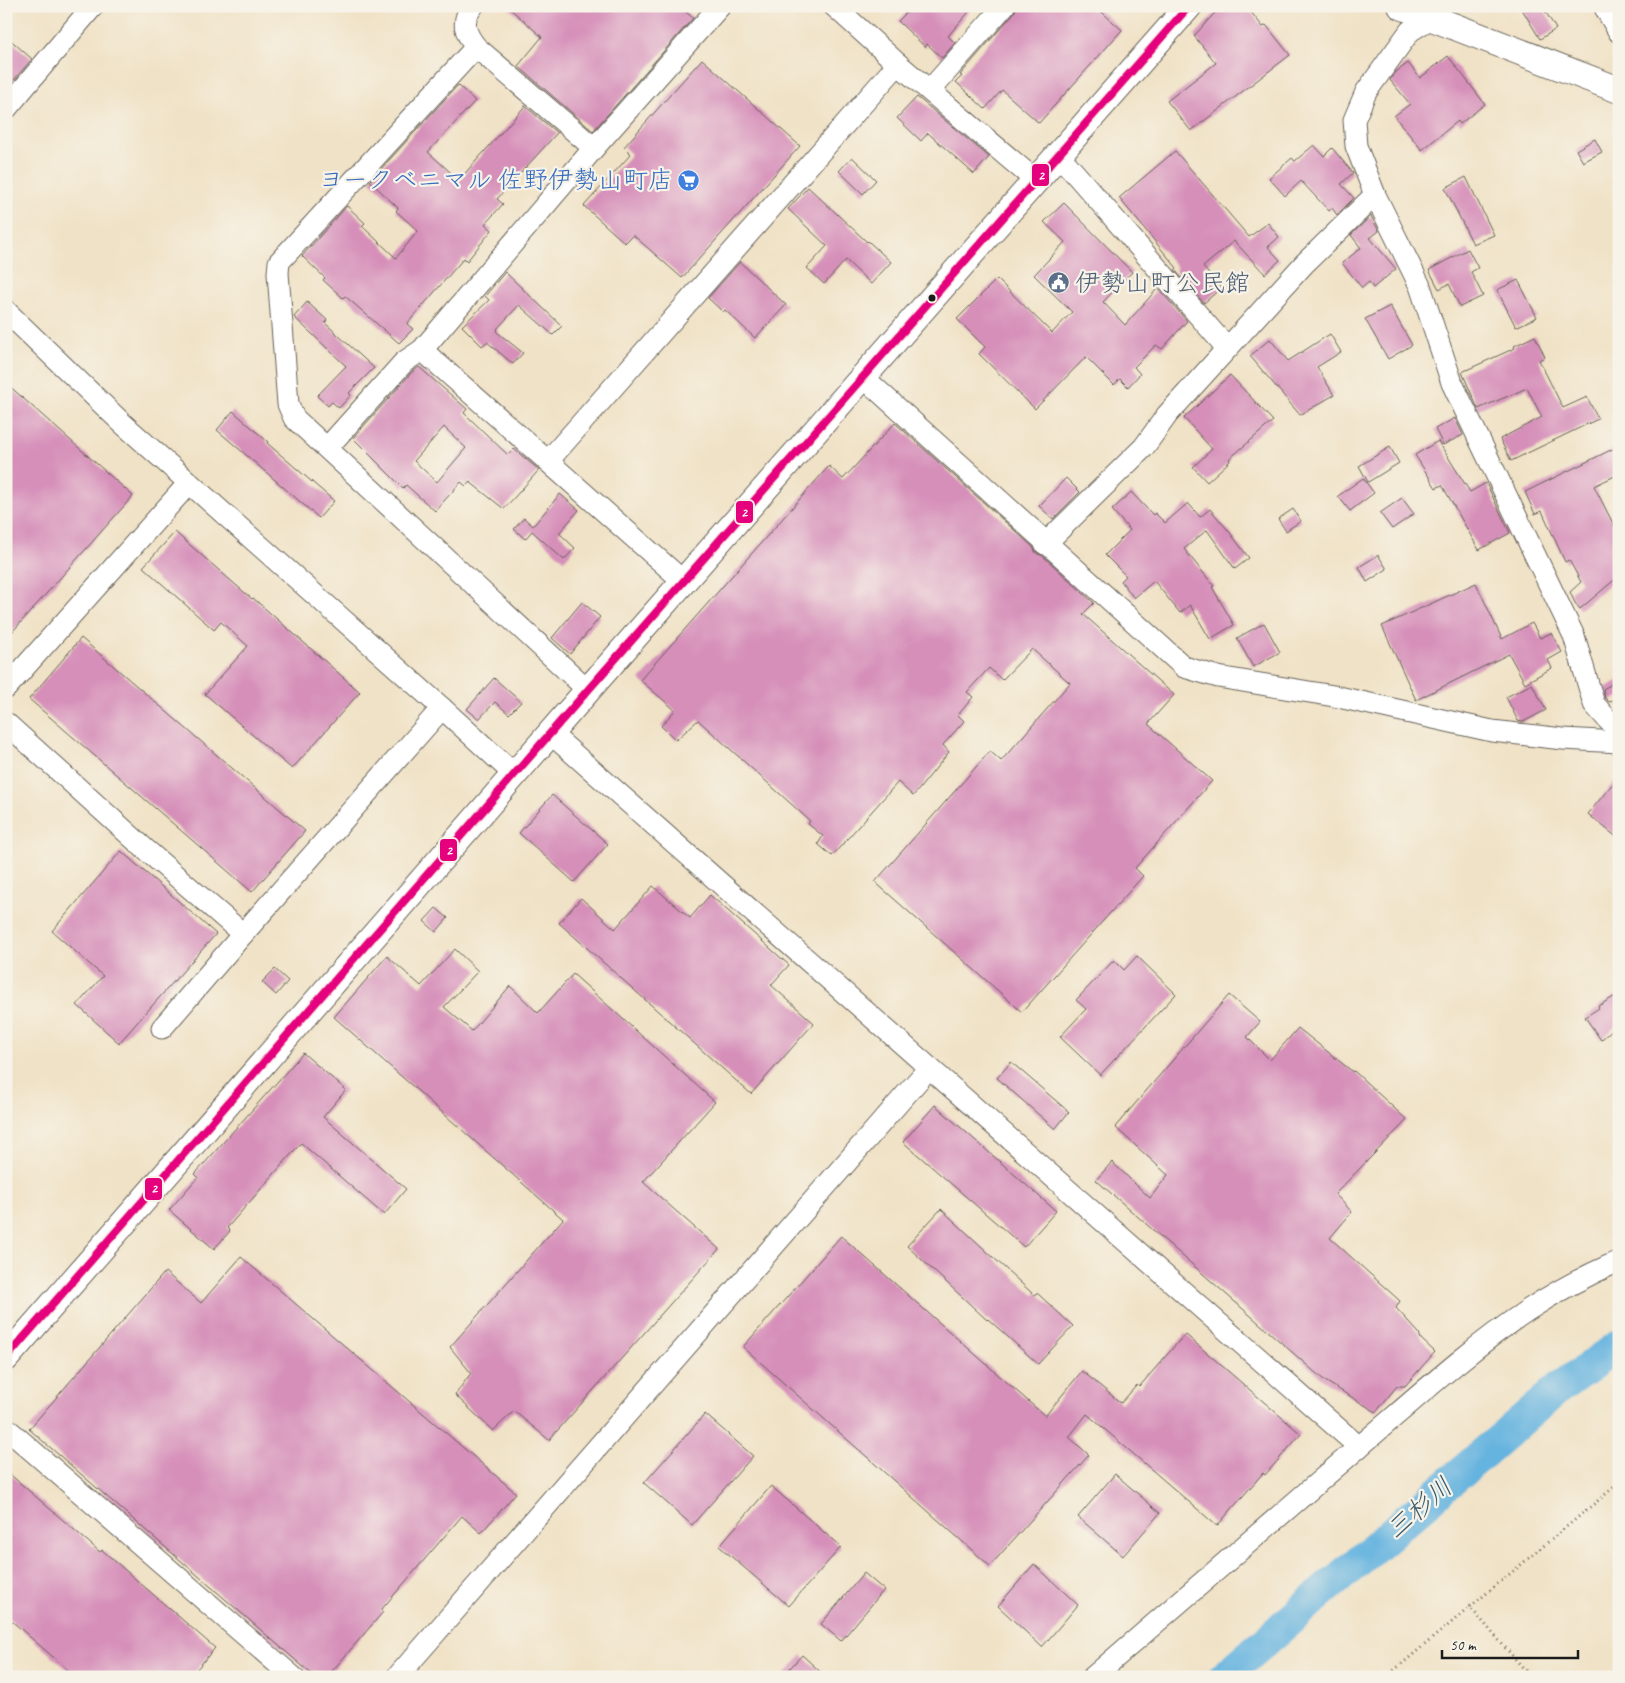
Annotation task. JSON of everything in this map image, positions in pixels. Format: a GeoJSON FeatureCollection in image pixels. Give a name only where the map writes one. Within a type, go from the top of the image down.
{"type":"FeatureCollection","features":[{"type":"Feature","properties":{"kind":"main road"},"geometry":{"type":"LineString","coordinates":[[6,1358],[550,733],[1189,6]]}},
{"type":"Feature","properties":{"kind":"main road"},"geometry":{"type":"LineString","coordinates":[[1401,6],[1436,12],[1619,90]]}},
{"type":"Feature","properties":{"kind":"street"},"geometry":{"type":"LineString","coordinates":[[6,109],[93,6]]}},
{"type":"Feature","properties":{"kind":"street"},"geometry":{"type":"LineString","coordinates":[[473,6],[468,12],[464,26],[476,47],[594,148]]}},
{"type":"Feature","properties":{"kind":"street"},"geometry":{"type":"LineString","coordinates":[[327,448],[404,362],[422,350],[594,148],[720,6]]}},
{"type":"Feature","properties":{"kind":"street"},"geometry":{"type":"LineString","coordinates":[[834,6],[898,64],[1035,180]]}},
{"type":"Feature","properties":{"kind":"street"},"geometry":{"type":"LineString","coordinates":[[930,90],[1004,6]]}},
{"type":"Feature","properties":{"kind":"street"},"geometry":{"type":"LineString","coordinates":[[1604,6],[1619,32]]}},
{"type":"Feature","properties":{"kind":"street"},"geometry":{"type":"LineString","coordinates":[[1436,12],[1410,31],[1366,92],[1354,120],[1356,146],[1374,195],[1420,286],[1452,382],[1574,636],[1594,704],[1609,722],[1619,730]]}},
{"type":"Feature","properties":{"kind":"street"},"geometry":{"type":"LineString","coordinates":[[476,47],[279,262],[278,273],[288,404],[294,418],[588,690]]}},
{"type":"Feature","properties":{"kind":"street"},"geometry":{"type":"LineString","coordinates":[[548,461],[898,64]]}},
{"type":"Feature","properties":{"kind":"street"},"geometry":{"type":"LineString","coordinates":[[1058,154],[1227,348]]}},
{"type":"Feature","properties":{"kind":"street"},"geometry":{"type":"LineString","coordinates":[[1045,544],[1144,446],[1167,415],[1227,348],[1304,264],[1374,195]]}},
{"type":"Feature","properties":{"kind":"street"},"geometry":{"type":"LineString","coordinates":[[6,311],[188,484],[442,708],[515,775]]}},
{"type":"Feature","properties":{"kind":"street"},"geometry":{"type":"LineString","coordinates":[[422,350],[683,582]]}},
{"type":"Feature","properties":{"kind":"street"},"geometry":{"type":"LineString","coordinates":[[863,378],[1045,544],[1184,667],[1199,673],[1334,696],[1492,731],[1563,739],[1619,742]]}},
{"type":"Feature","properties":{"kind":"street"},"geometry":{"type":"LineString","coordinates":[[6,688],[188,484]]}},
{"type":"Feature","properties":{"kind":"street"},"geometry":{"type":"LineString","coordinates":[[162,1028],[442,708]]}},
{"type":"Feature","properties":{"kind":"street"},"geometry":{"type":"LineString","coordinates":[[6,723],[145,850],[243,934]]}},
{"type":"Feature","properties":{"kind":"street"},"geometry":{"type":"LineString","coordinates":[[550,733],[1359,1447]]}},
{"type":"Feature","properties":{"kind":"street"},"geometry":{"type":"LineString","coordinates":[[398,1677],[929,1068]]}},
{"type":"Feature","properties":{"kind":"street"},"geometry":{"type":"LineString","coordinates":[[1093,1677],[1481,1344],[1528,1310],[1580,1279],[1619,1261]]}},
{"type":"Feature","properties":{"kind":"street"},"geometry":{"type":"LineString","coordinates":[[6,1428],[293,1677]]}},
{"type":"Feature","properties":{"kind":"path"},"geometry":{"type":"LineString","coordinates":[[1386,1677],[1619,1483]]}},
{"type":"Feature","properties":{"kind":"path"},"geometry":{"type":"LineString","coordinates":[[1469,1606],[1531,1677]]}},
{"type":"Feature","properties":{"kind":"building"},"geometry":{"type":"Polygon","coordinates":[[[507,6],[679,6],[693,18],[593,131],[518,66],[542,37],[507,6]]]}},
{"type":"Feature","properties":{"kind":"building"},"geometry":{"type":"Polygon","coordinates":[[[913,6],[974,6],[948,36],[955,43],[942,58],[927,44],[925,47],[898,21],[913,6]]]}},
{"type":"Feature","properties":{"kind":"building"},"geometry":{"type":"Polygon","coordinates":[[[1018,6],[1095,6],[1122,30],[1039,123],[1002,90],[985,109],[956,82],[1018,6]]]}},
{"type":"Feature","properties":{"kind":"building"},"geometry":{"type":"Polygon","coordinates":[[[1221,6],[1246,6],[1263,27],[1266,25],[1290,55],[1191,131],[1167,101],[1216,63],[1194,36],[1221,6]]]}},
{"type":"Feature","properties":{"kind":"building"},"geometry":{"type":"Polygon","coordinates":[[[1520,6],[1542,6],[1556,29],[1540,39],[1520,6]]]}},
{"type":"Feature","properties":{"kind":"building"},"geometry":{"type":"Polygon","coordinates":[[[6,36],[32,59],[6,89],[6,36]]]}},
{"type":"Feature","properties":{"kind":"building"},"geometry":{"type":"Polygon","coordinates":[[[1448,56],[1485,104],[1460,124],[1458,121],[1422,150],[1394,116],[1410,104],[1390,80],[1396,72],[1408,63],[1420,78],[1448,56]]]}},
{"type":"Feature","properties":{"kind":"building","name":"ヨークベニマル 佐野伊勢山町店"},"geometry":{"type":"Polygon","coordinates":[[[702,59],[800,146],[682,278],[633,235],[625,243],[584,206],[631,154],[624,147],[702,59]]]}},
{"type":"Feature","properties":{"kind":"building"},"geometry":{"type":"Polygon","coordinates":[[[458,85],[475,101],[428,152],[459,180],[525,106],[557,133],[497,199],[503,204],[485,224],[492,230],[467,261],[464,258],[407,324],[413,329],[399,343],[345,296],[343,298],[323,280],[325,278],[302,256],[347,206],[365,223],[362,226],[396,258],[418,231],[396,211],[398,208],[370,181],[458,85]]]}},
{"type":"Feature","properties":{"kind":"building"},"geometry":{"type":"Polygon","coordinates":[[[917,97],[989,157],[974,174],[928,133],[921,141],[897,118],[917,97]]]}},
{"type":"Feature","properties":{"kind":"building"},"geometry":{"type":"Polygon","coordinates":[[[1595,139],[1602,152],[1583,162],[1576,150],[1595,139]]]}},
{"type":"Feature","properties":{"kind":"building"},"geometry":{"type":"Polygon","coordinates":[[[1314,145],[1324,156],[1332,148],[1353,173],[1341,184],[1354,198],[1337,215],[1332,208],[1329,211],[1301,181],[1285,196],[1269,178],[1292,158],[1295,161],[1314,145]]]}},
{"type":"Feature","properties":{"kind":"building"},"geometry":{"type":"Polygon","coordinates":[[[1175,151],[1249,237],[1268,223],[1279,237],[1268,247],[1280,260],[1265,274],[1234,241],[1203,267],[1221,288],[1204,303],[1175,270],[1177,268],[1119,198],[1175,151]]]}},
{"type":"Feature","properties":{"kind":"building"},"geometry":{"type":"Polygon","coordinates":[[[852,157],[876,180],[863,194],[839,171],[852,157]]]}},
{"type":"Feature","properties":{"kind":"building"},"geometry":{"type":"Polygon","coordinates":[[[1466,177],[1494,235],[1473,244],[1445,188],[1466,177]]]}},
{"type":"Feature","properties":{"kind":"building"},"geometry":{"type":"Polygon","coordinates":[[[808,187],[891,262],[871,284],[846,260],[824,284],[807,268],[827,246],[788,209],[808,187]]]}},
{"type":"Feature","properties":{"kind":"building"},"geometry":{"type":"Polygon","coordinates":[[[1064,203],[1132,272],[1103,302],[1125,325],[1158,288],[1187,321],[1162,349],[1156,345],[1134,367],[1140,374],[1128,387],[1120,379],[1114,385],[1086,357],[1035,409],[979,354],[985,347],[957,319],[997,279],[1052,333],[1072,312],[1034,275],[1065,242],[1044,222],[1064,203]]]}},
{"type":"Feature","properties":{"kind":"building"},"geometry":{"type":"Polygon","coordinates":[[[1371,216],[1379,231],[1370,238],[1396,269],[1373,288],[1369,282],[1362,288],[1342,263],[1361,248],[1351,235],[1371,216]]]}},
{"type":"Feature","properties":{"kind":"building"},"geometry":{"type":"Polygon","coordinates":[[[1468,249],[1478,268],[1471,272],[1483,296],[1460,307],[1449,284],[1439,289],[1429,270],[1468,249]]]}},
{"type":"Feature","properties":{"kind":"building"},"geometry":{"type":"Polygon","coordinates":[[[740,262],[786,305],[755,338],[725,310],[723,312],[708,298],[740,262]]]}},
{"type":"Feature","properties":{"kind":"building"},"geometry":{"type":"Polygon","coordinates":[[[505,272],[562,326],[553,335],[519,305],[497,329],[497,332],[523,353],[513,364],[487,342],[482,346],[462,326],[489,300],[485,296],[505,272]]]}},
{"type":"Feature","properties":{"kind":"building"},"geometry":{"type":"Polygon","coordinates":[[[1518,280],[1537,317],[1516,327],[1497,290],[1518,280]]]}},
{"type":"Feature","properties":{"kind":"building"},"geometry":{"type":"Polygon","coordinates":[[[307,302],[327,320],[325,323],[374,368],[349,393],[351,395],[339,408],[332,402],[328,406],[317,396],[346,366],[294,317],[307,302]]]}},
{"type":"Feature","properties":{"kind":"building"},"geometry":{"type":"Polygon","coordinates":[[[1390,306],[1412,345],[1388,359],[1365,319],[1390,306]]]}},
{"type":"Feature","properties":{"kind":"building"},"geometry":{"type":"Polygon","coordinates":[[[1330,334],[1341,352],[1317,367],[1334,395],[1300,415],[1250,356],[1270,339],[1288,361],[1330,334]]]}},
{"type":"Feature","properties":{"kind":"building"},"geometry":{"type":"Polygon","coordinates":[[[1535,336],[1545,357],[1539,360],[1563,408],[1587,397],[1598,419],[1511,461],[1500,439],[1542,417],[1527,388],[1478,409],[1462,372],[1515,348],[1514,346],[1535,336]]]}},
{"type":"Feature","properties":{"kind":"building"},"geometry":{"type":"Polygon","coordinates":[[[419,367],[467,409],[464,413],[508,455],[514,449],[539,470],[504,509],[470,482],[466,486],[461,482],[435,511],[406,485],[403,488],[353,438],[412,372],[419,367]],[[444,427],[414,461],[437,482],[466,448],[444,427]]]}},
{"type":"Feature","properties":{"kind":"building"},"geometry":{"type":"Polygon","coordinates":[[[1230,375],[1273,421],[1229,459],[1230,461],[1207,482],[1193,467],[1212,449],[1184,418],[1230,375]]]}},
{"type":"Feature","properties":{"kind":"building"},"geometry":{"type":"Polygon","coordinates":[[[6,383],[133,496],[6,639],[6,383]]]}},
{"type":"Feature","properties":{"kind":"building"},"geometry":{"type":"Polygon","coordinates":[[[233,411],[334,501],[319,518],[217,430],[233,411]]]}},
{"type":"Feature","properties":{"kind":"building"},"geometry":{"type":"Polygon","coordinates":[[[1455,418],[1463,435],[1443,445],[1435,429],[1455,418]]]}},
{"type":"Feature","properties":{"kind":"building"},"geometry":{"type":"Polygon","coordinates":[[[895,423],[1033,547],[1036,553],[1043,556],[1094,603],[1083,614],[1174,695],[1148,724],[1212,781],[1135,868],[1143,876],[1022,1012],[875,882],[990,751],[1001,761],[1070,683],[1032,649],[1002,680],[989,668],[967,692],[973,697],[958,715],[964,721],[943,745],[949,752],[920,788],[913,796],[898,782],[832,856],[818,844],[823,836],[808,824],[810,821],[698,720],[676,740],[661,726],[675,710],[640,680],[829,466],[843,479],[895,423]]]}},
{"type":"Feature","properties":{"kind":"building"},"geometry":{"type":"Polygon","coordinates":[[[1438,441],[1470,492],[1486,483],[1510,533],[1479,550],[1442,485],[1436,488],[1415,455],[1438,441]]]}},
{"type":"Feature","properties":{"kind":"building"},"geometry":{"type":"Polygon","coordinates":[[[1619,446],[1619,474],[1594,486],[1619,535],[1619,576],[1580,609],[1570,592],[1581,582],[1569,560],[1565,562],[1542,511],[1535,514],[1525,492],[1619,446]]]}},
{"type":"Feature","properties":{"kind":"building"},"geometry":{"type":"Polygon","coordinates":[[[1390,447],[1399,463],[1368,482],[1359,466],[1390,447]]]}},
{"type":"Feature","properties":{"kind":"building"},"geometry":{"type":"Polygon","coordinates":[[[1066,478],[1080,492],[1053,519],[1039,506],[1066,478]]]}},
{"type":"Feature","properties":{"kind":"building"},"geometry":{"type":"Polygon","coordinates":[[[1363,478],[1374,493],[1350,511],[1338,496],[1363,478]]]}},
{"type":"Feature","properties":{"kind":"building"},"geometry":{"type":"Polygon","coordinates":[[[1131,492],[1153,515],[1155,513],[1165,523],[1188,503],[1200,517],[1210,509],[1228,530],[1249,558],[1235,569],[1207,530],[1184,549],[1214,586],[1212,587],[1234,625],[1210,639],[1190,605],[1180,613],[1154,581],[1134,598],[1121,581],[1126,576],[1105,555],[1130,530],[1112,510],[1131,492]]]}},
{"type":"Feature","properties":{"kind":"building"},"geometry":{"type":"Polygon","coordinates":[[[560,494],[579,510],[559,533],[575,548],[564,560],[532,531],[525,539],[514,529],[524,518],[533,526],[560,494]]]}},
{"type":"Feature","properties":{"kind":"building"},"geometry":{"type":"Polygon","coordinates":[[[1402,498],[1414,514],[1392,529],[1380,513],[1402,498]]]}},
{"type":"Feature","properties":{"kind":"building"},"geometry":{"type":"Polygon","coordinates":[[[1293,509],[1301,521],[1286,531],[1278,519],[1293,509]]]}},
{"type":"Feature","properties":{"kind":"building"},"geometry":{"type":"Polygon","coordinates":[[[175,532],[360,692],[292,769],[205,694],[248,646],[221,622],[214,630],[143,567],[175,532]]]}},
{"type":"Feature","properties":{"kind":"building"},"geometry":{"type":"Polygon","coordinates":[[[1378,555],[1387,569],[1367,582],[1359,567],[1378,555]]]}},
{"type":"Feature","properties":{"kind":"building"},"geometry":{"type":"Polygon","coordinates":[[[1476,583],[1502,639],[1532,623],[1540,638],[1551,633],[1562,652],[1548,660],[1552,668],[1525,683],[1509,654],[1416,700],[1382,626],[1476,583]]]}},
{"type":"Feature","properties":{"kind":"building"},"geometry":{"type":"Polygon","coordinates":[[[582,602],[600,617],[570,654],[552,638],[582,602]]]}},
{"type":"Feature","properties":{"kind":"building"},"geometry":{"type":"Polygon","coordinates":[[[1264,623],[1280,652],[1253,667],[1237,638],[1264,623]]]}},
{"type":"Feature","properties":{"kind":"building"},"geometry":{"type":"Polygon","coordinates":[[[81,638],[305,831],[252,892],[29,699],[81,638]]]}},
{"type":"Feature","properties":{"kind":"building"},"geometry":{"type":"Polygon","coordinates":[[[494,678],[521,702],[509,714],[495,702],[479,719],[467,709],[494,678]]]}},
{"type":"Feature","properties":{"kind":"building"},"geometry":{"type":"Polygon","coordinates":[[[1619,680],[1619,697],[1609,702],[1605,698],[1603,689],[1619,680]]]}},
{"type":"Feature","properties":{"kind":"building"},"geometry":{"type":"Polygon","coordinates":[[[1532,684],[1546,710],[1523,722],[1518,721],[1506,697],[1532,684]]]}},
{"type":"Feature","properties":{"kind":"building"},"geometry":{"type":"Polygon","coordinates":[[[1619,776],[1619,839],[1588,814],[1619,776]]]}},
{"type":"Feature","properties":{"kind":"building"},"geometry":{"type":"Polygon","coordinates":[[[552,795],[608,844],[574,882],[519,833],[552,795]]]}},
{"type":"Feature","properties":{"kind":"building"},"geometry":{"type":"Polygon","coordinates":[[[121,851],[216,934],[119,1043],[77,1005],[103,976],[52,931],[121,851]]]}},
{"type":"Feature","properties":{"kind":"building"},"geometry":{"type":"Polygon","coordinates":[[[653,886],[690,918],[710,895],[789,965],[771,985],[814,1023],[751,1094],[559,923],[581,898],[615,929],[653,886]]]}},
{"type":"Feature","properties":{"kind":"building"},"geometry":{"type":"Polygon","coordinates":[[[436,908],[448,918],[436,932],[424,921],[436,908]]]}},
{"type":"Feature","properties":{"kind":"building"},"geometry":{"type":"Polygon","coordinates":[[[455,949],[478,971],[444,1007],[472,1031],[510,986],[538,1013],[573,974],[715,1102],[643,1182],[719,1249],[549,1440],[514,1411],[493,1431],[455,1395],[471,1373],[450,1347],[563,1219],[334,1017],[387,956],[421,986],[455,949]]]}},
{"type":"Feature","properties":{"kind":"building"},"geometry":{"type":"Polygon","coordinates":[[[1137,956],[1176,994],[1100,1075],[1060,1037],[1086,1009],[1076,1000],[1114,960],[1124,970],[1137,956]]]}},
{"type":"Feature","properties":{"kind":"building"},"geometry":{"type":"Polygon","coordinates":[[[275,969],[288,981],[276,995],[262,982],[275,969]]]}},
{"type":"Feature","properties":{"kind":"building"},"geometry":{"type":"Polygon","coordinates":[[[1619,994],[1619,1023],[1601,1040],[1585,1017],[1599,1008],[1598,1006],[1619,994]]]}},
{"type":"Feature","properties":{"kind":"building"},"geometry":{"type":"Polygon","coordinates":[[[1229,995],[1260,1022],[1247,1037],[1270,1060],[1298,1028],[1354,1071],[1407,1120],[1335,1194],[1352,1212],[1330,1238],[1400,1301],[1396,1308],[1419,1333],[1421,1339],[1435,1352],[1405,1386],[1397,1386],[1376,1412],[1325,1381],[1096,1180],[1112,1162],[1150,1198],[1168,1175],[1115,1127],[1229,995]]]}},
{"type":"Feature","properties":{"kind":"building"},"geometry":{"type":"Polygon","coordinates":[[[303,1053],[346,1090],[323,1117],[406,1189],[384,1215],[301,1143],[227,1228],[230,1231],[214,1249],[169,1210],[198,1177],[195,1174],[303,1053]]]}},
{"type":"Feature","properties":{"kind":"building"},"geometry":{"type":"Polygon","coordinates":[[[1011,1062],[1069,1112],[1055,1129],[997,1078],[1011,1062]]]}},
{"type":"Feature","properties":{"kind":"building"},"geometry":{"type":"Polygon","coordinates":[[[935,1105],[1056,1211],[1024,1247],[903,1142],[935,1105]]]}},
{"type":"Feature","properties":{"kind":"building"},"geometry":{"type":"Polygon","coordinates":[[[941,1209],[1034,1295],[1037,1293],[1073,1326],[1038,1364],[907,1246],[941,1209]]]}},
{"type":"Feature","properties":{"kind":"building"},"geometry":{"type":"Polygon","coordinates":[[[841,1236],[1045,1416],[1082,1371],[1121,1403],[1137,1385],[1139,1387],[1185,1334],[1301,1434],[1265,1475],[1263,1473],[1217,1526],[1087,1414],[1069,1437],[1089,1455],[990,1566],[743,1347],[841,1236]]]}},
{"type":"Feature","properties":{"kind":"building"},"geometry":{"type":"Polygon","coordinates":[[[241,1257],[516,1493],[481,1533],[462,1516],[381,1610],[383,1612],[327,1677],[315,1677],[29,1429],[165,1272],[201,1303],[241,1257]]]}},
{"type":"Feature","properties":{"kind":"building"},"geometry":{"type":"Polygon","coordinates":[[[705,1414],[753,1456],[692,1525],[644,1483],[705,1414]]]}},
{"type":"Feature","properties":{"kind":"building"},"geometry":{"type":"Polygon","coordinates":[[[6,1471],[100,1552],[102,1550],[215,1648],[190,1677],[76,1677],[6,1616],[6,1471]]]}},
{"type":"Feature","properties":{"kind":"building"},"geometry":{"type":"Polygon","coordinates":[[[1115,1474],[1160,1513],[1123,1556],[1078,1517],[1115,1474]]]}},
{"type":"Feature","properties":{"kind":"building"},"geometry":{"type":"Polygon","coordinates":[[[771,1486],[841,1547],[789,1606],[719,1546],[771,1486]]]}},
{"type":"Feature","properties":{"kind":"building"},"geometry":{"type":"Polygon","coordinates":[[[1034,1564],[1078,1605],[1042,1647],[998,1606],[1034,1564]]]}},
{"type":"Feature","properties":{"kind":"building"},"geometry":{"type":"Polygon","coordinates":[[[864,1573],[884,1590],[841,1641],[821,1624],[864,1573]]]}},
{"type":"Feature","properties":{"kind":"building"},"geometry":{"type":"Polygon","coordinates":[[[802,1655],[826,1677],[782,1677],[802,1655]]]}},
{"type":"Feature","properties":{"kind":"waterway","name":"三杉川"},"geometry":{"type":"LineString","coordinates":[[1224,1677],[1559,1388],[1619,1345]]}},
{"type":"Feature","properties":{"kind":"transit line","name":"2"},"geometry":{"type":"LineString","coordinates":[[6,1358],[588,690],[1189,6]]}},
{"type":"Feature","properties":{"kind":"place","name":"ヨークベニマル 佐野伊勢山町店"},"geometry":{"type":"Point","coordinates":[689,180]}},
{"type":"Feature","properties":{"kind":"place","name":"伊勢山町公民館"},"geometry":{"type":"Point","coordinates":[1059,283]}}]}
